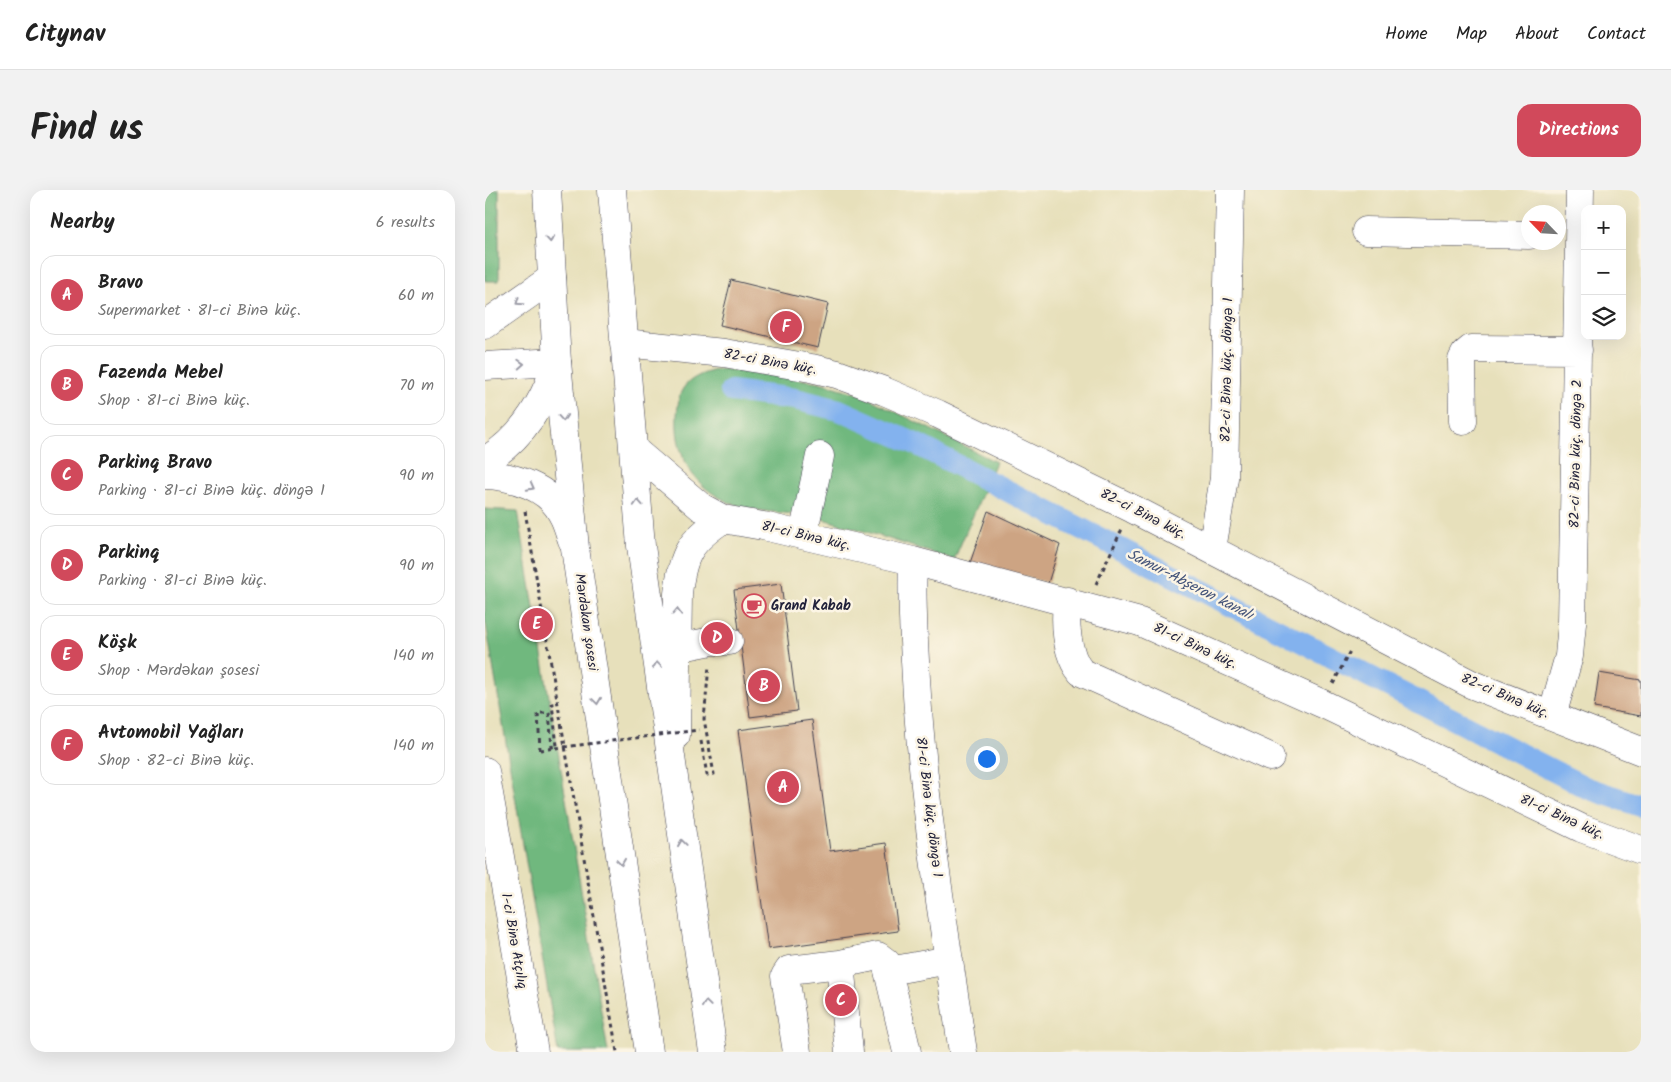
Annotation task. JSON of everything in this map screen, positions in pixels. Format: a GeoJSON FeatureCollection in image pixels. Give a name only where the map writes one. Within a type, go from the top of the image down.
{"type":"FeatureCollection","features":[{"type":"Feature","properties":{"kind":"main road","name":"Mərdəkan şosesi"},"geometry":{"type":"LineString","coordinates":[[547,190],[557,362],[575,548],[649,1052]]}},
{"type":"Feature","properties":{"kind":"main road"},"geometry":{"type":"LineString","coordinates":[[613,190],[641,546],[713,1052]]}},
{"type":"Feature","properties":{"kind":"main road","name":"82-ci Binə küç. döngə 1"},"geometry":{"type":"LineString","coordinates":[[1212,549],[1219,522],[1225,478],[1230,190]]}},
{"type":"Feature","properties":{"kind":"main road","name":"82-ci Binə küç. döngə 2"},"geometry":{"type":"LineString","coordinates":[[1552,716],[1569,656],[1572,623],[1578,350],[1569,236],[1580,190]]}},
{"type":"Feature","properties":{"kind":"main road"},"geometry":{"type":"LineString","coordinates":[[1366,231],[1521,235]]}},
{"type":"Feature","properties":{"kind":"main road"},"geometry":{"type":"LineString","coordinates":[[485,325],[552,278]]}},
{"type":"Feature","properties":{"kind":"main road","name":"82-ci Binə küç."},"geometry":{"type":"LineString","coordinates":[[624,342],[725,353],[811,368],[859,381],[939,414],[1212,549],[1473,685],[1641,751]]}},
{"type":"Feature","properties":{"kind":"main road"},"geometry":{"type":"LineString","coordinates":[[1463,421],[1462,360],[1471,349],[1578,350]]}},
{"type":"Feature","properties":{"kind":"main road"},"geometry":{"type":"LineString","coordinates":[[485,366],[557,362],[542,401],[523,430],[498,453],[485,461]]}},
{"type":"Feature","properties":{"kind":"main road","name":"81-ci Binə küç."},"geometry":{"type":"LineString","coordinates":[[634,450],[701,507],[723,520],[803,535],[913,561],[1140,622],[1323,704],[1581,828],[1641,850]]}},
{"type":"Feature","properties":{"kind":"main road"},"geometry":{"type":"LineString","coordinates":[[803,535],[820,456]]}},
{"type":"Feature","properties":{"kind":"main road"},"geometry":{"type":"LineString","coordinates":[[485,475],[515,479],[552,499],[562,513],[575,548]]}},
{"type":"Feature","properties":{"kind":"main road"},"geometry":{"type":"LineString","coordinates":[[676,801],[677,648],[680,572],[685,555],[695,540],[723,520]]}},
{"type":"Feature","properties":{"kind":"main road","name":"81-ci Binə küç. döngə 1"},"geometry":{"type":"LineString","coordinates":[[913,561],[912,596],[919,736],[927,805],[963,1052]]}},
{"type":"Feature","properties":{"kind":"main road"},"geometry":{"type":"LineString","coordinates":[[1067,601],[1065,621],[1075,664],[1081,672],[1270,757]]}},
{"type":"Feature","properties":{"kind":"main road"},"geometry":{"type":"LineString","coordinates":[[677,648],[720,641]]}},
{"type":"Feature","properties":{"kind":"main road","name":"1-ci Binə Atçılıq"},"geometry":{"type":"LineString","coordinates":[[485,771],[493,859],[534,1052]]}},
{"type":"Feature","properties":{"kind":"main road"},"geometry":{"type":"LineString","coordinates":[[797,1052],[787,972],[789,970],[840,964],[878,956],[886,962],[889,971],[907,1052]]}},
{"type":"Feature","properties":{"kind":"main road"},"geometry":{"type":"LineString","coordinates":[[889,971],[949,960]]}},
{"type":"Feature","properties":{"kind":"main road"},"geometry":{"type":"LineString","coordinates":[[840,964],[849,1052]]}},
{"type":"Feature","properties":{"kind":"path"},"geometry":{"type":"LineString","coordinates":[[515,479],[526,516],[617,1052]]}},
{"type":"Feature","properties":{"kind":"path"},"geometry":{"type":"LineString","coordinates":[[1101,571],[1121,531]]}},
{"type":"Feature","properties":{"kind":"path"},"geometry":{"type":"LineString","coordinates":[[558,703],[552,704],[557,746],[552,747],[549,713],[538,713],[541,750],[699,730],[707,775],[714,774],[704,719],[720,641]]}},
{"type":"Feature","properties":{"kind":"path"},"geometry":{"type":"LineString","coordinates":[[1332,686],[1352,646]]}},
{"type":"Feature","properties":{"kind":"green space"},"geometry":{"type":"Polygon","coordinates":[[[485,190],[499,190],[499,281],[485,281],[485,190]]]}},
{"type":"Feature","properties":{"kind":"green space"},"geometry":{"type":"Polygon","coordinates":[[[723,369],[819,382],[862,395],[996,462],[954,560],[823,519],[747,508],[728,502],[712,493],[699,482],[689,469],[682,454],[678,437],[677,419],[679,399],[685,386],[702,374],[723,369]]]}},
{"type":"Feature","properties":{"kind":"green space"},"geometry":{"type":"Polygon","coordinates":[[[485,509],[518,511],[608,1052],[558,1052],[485,618],[485,509]]]}},
{"type":"Feature","properties":{"kind":"building"},"geometry":{"type":"Polygon","coordinates":[[[731,280],[828,304],[818,348],[720,325],[731,280]]]}},
{"type":"Feature","properties":{"kind":"building"},"geometry":{"type":"Polygon","coordinates":[[[988,511],[1060,545],[1048,583],[970,563],[988,511]]]}},
{"type":"Feature","properties":{"kind":"building"},"geometry":{"type":"Polygon","coordinates":[[[781,584],[797,711],[750,717],[734,590],[781,584]]]}},
{"type":"Feature","properties":{"kind":"building"},"geometry":{"type":"Polygon","coordinates":[[[1599,673],[1641,680],[1641,716],[1594,708],[1599,673]]]}},
{"type":"Feature","properties":{"kind":"building"},"geometry":{"type":"Polygon","coordinates":[[[812,720],[830,851],[886,843],[898,931],[768,949],[738,730],[812,720]]]}},
{"type":"Feature","properties":{"kind":"waterway","name":"Samur-Abşeron kanalı"},"geometry":{"type":"LineString","coordinates":[[731,391],[795,399],[839,410],[916,444],[1587,788],[1641,806]]}},
{"type":"Feature","properties":{"kind":"place","name":"Avtomobil Yağları"},"geometry":{"type":"Point","coordinates":[786,327]}},
{"type":"Feature","properties":{"kind":"place","name":"Grand Kabab"},"geometry":{"type":"Point","coordinates":[754,606]}},
{"type":"Feature","properties":{"kind":"place","name":"Köşk"},"geometry":{"type":"Point","coordinates":[537,624]}},
{"type":"Feature","properties":{"kind":"place","name":"Parkinq"},"geometry":{"type":"Point","coordinates":[717,638]}},
{"type":"Feature","properties":{"kind":"place","name":"Fazenda Mebel"},"geometry":{"type":"Point","coordinates":[764,686]}},
{"type":"Feature","properties":{"kind":"place","name":"Bravo"},"geometry":{"type":"Point","coordinates":[783,787]}},
{"type":"Feature","properties":{"kind":"place","name":"Parkinq Bravo"},"geometry":{"type":"Point","coordinates":[841,1000]}}]}
